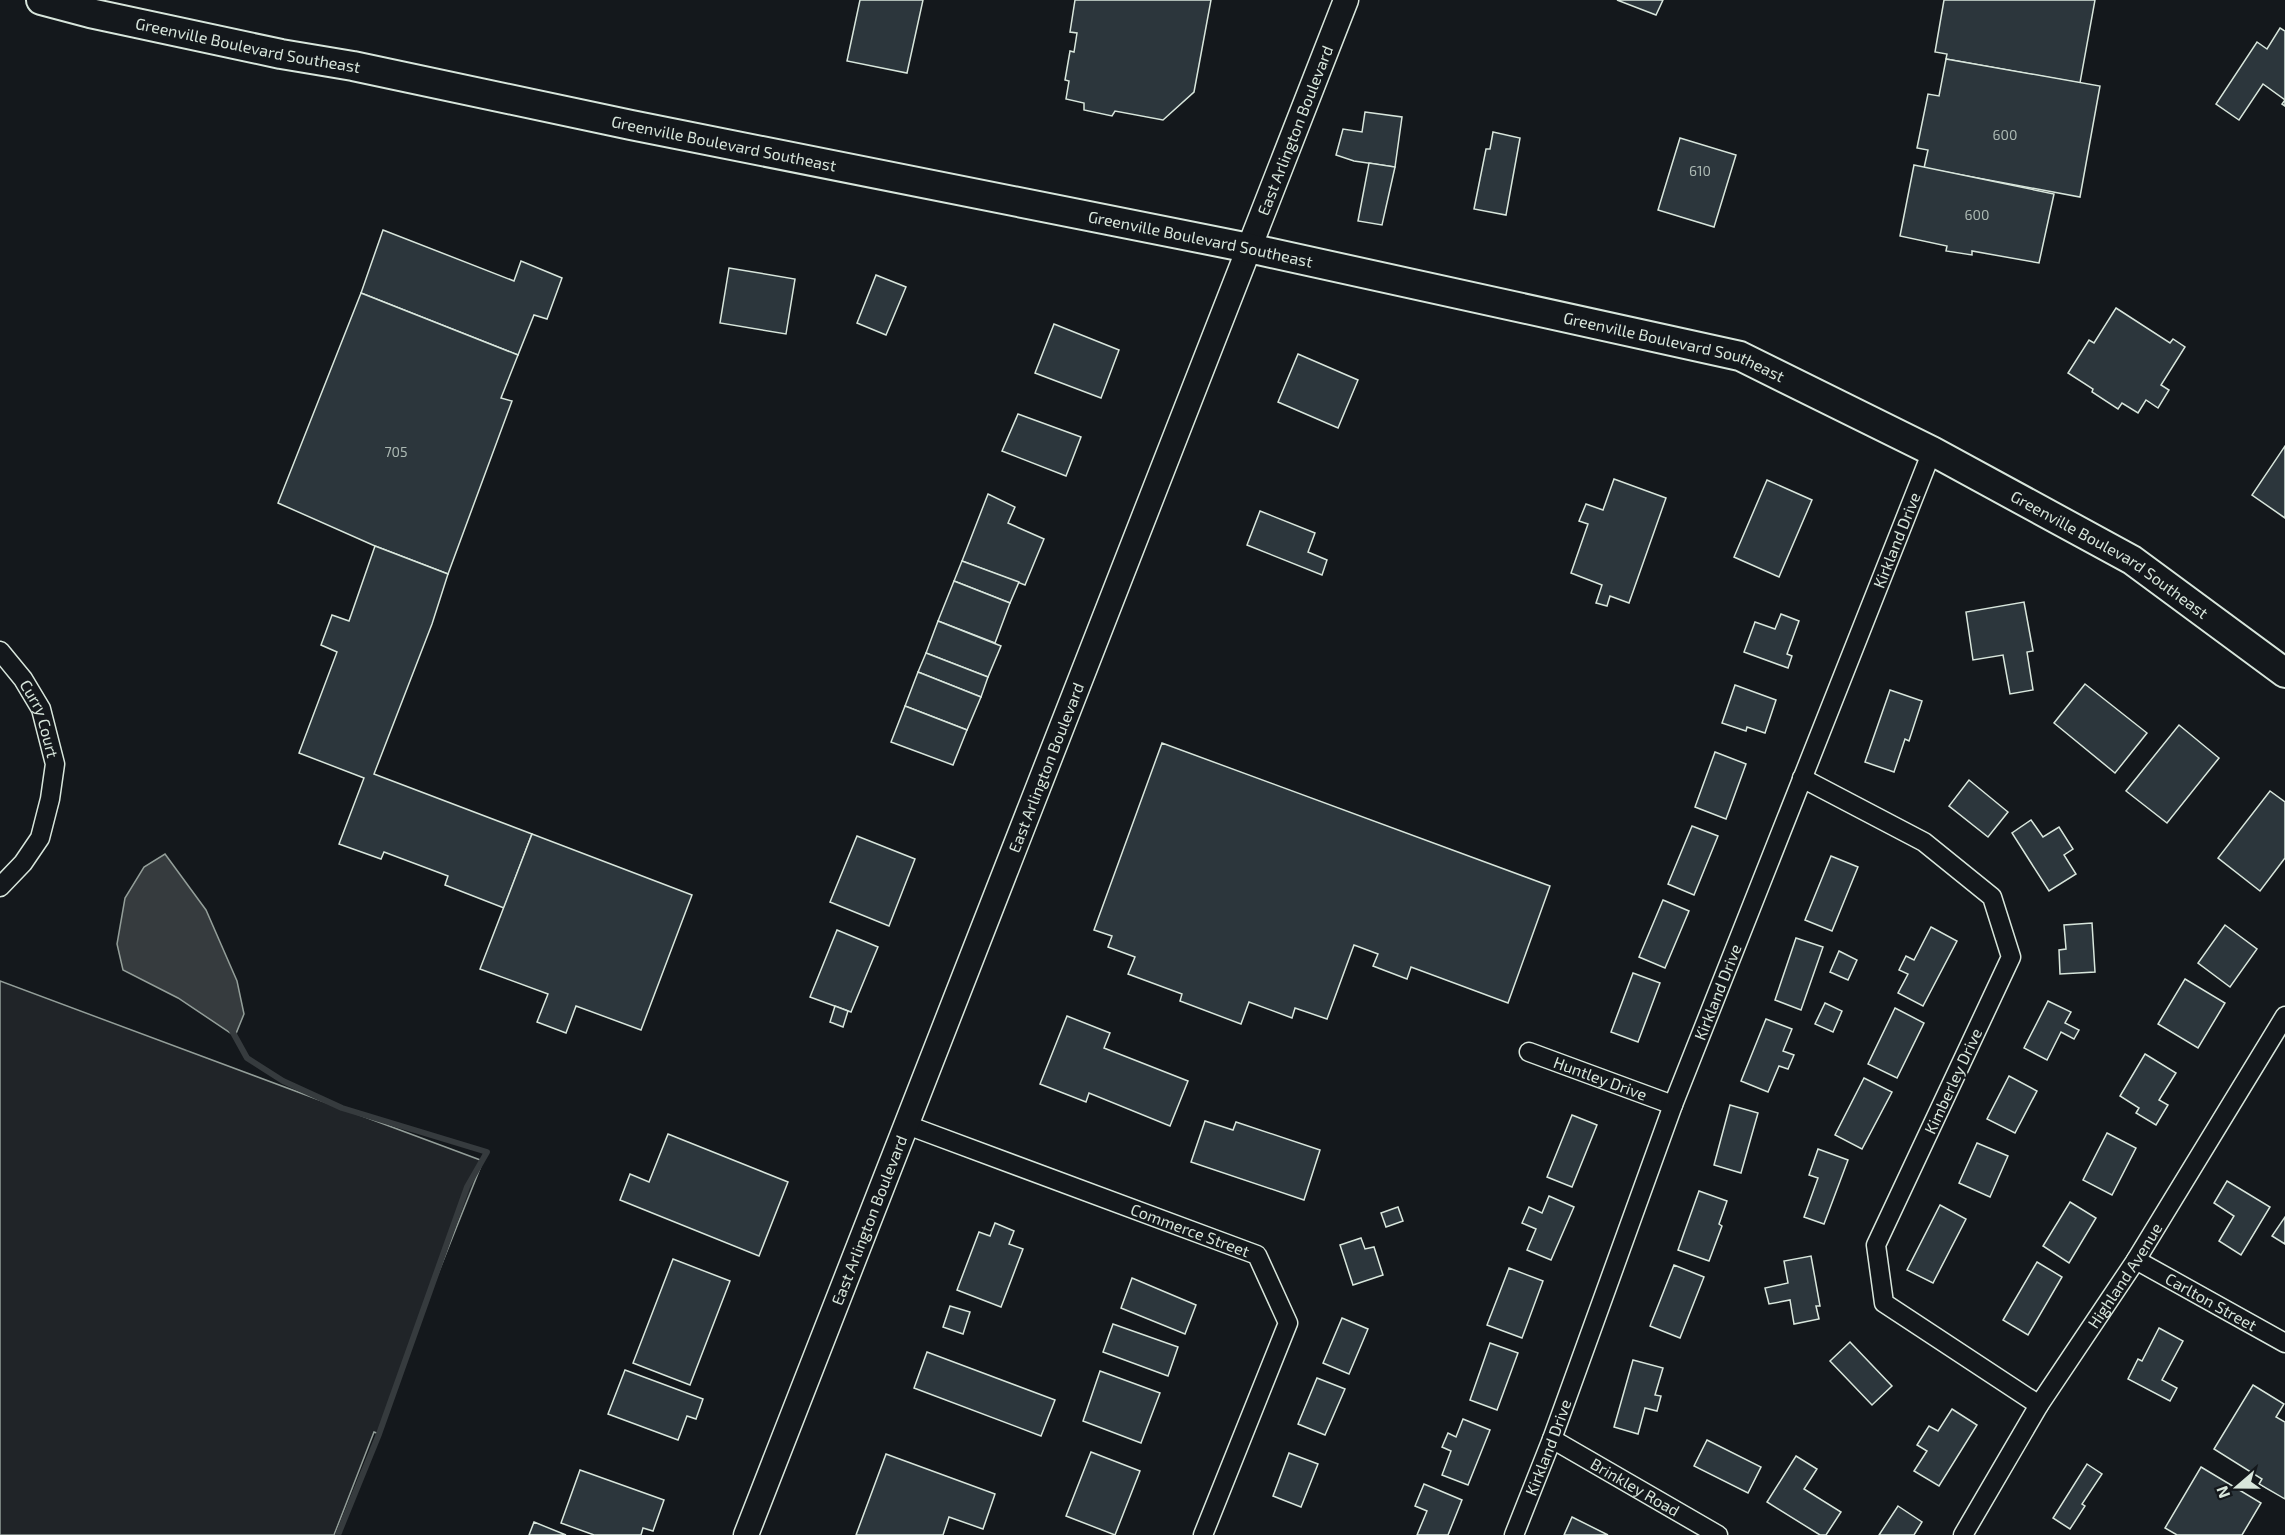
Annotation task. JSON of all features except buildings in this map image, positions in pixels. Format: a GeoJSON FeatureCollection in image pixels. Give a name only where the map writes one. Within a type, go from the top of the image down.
{"type":"FeatureCollection","features":[{"type":"Feature","properties":{"kind":"highway","name":"Greenville Boulevard Southeast"},"geometry":{"type":"LineString","coordinates":[[41,0],[90,13],[281,54],[353,66],[631,125],[1249,248],[1740,356],[1932,451],[2132,560],[2285,673]]}},
{"type":"Feature","properties":{"kind":"main road","name":"East Arlington Boulevard"},"geometry":{"type":"LineString","coordinates":[[746,1535],[1346,0]]}},
{"type":"Feature","properties":{"kind":"street","name":"Kirkland Drive"},"geometry":{"type":"LineString","coordinates":[[1514,1535],[1552,1439],[1673,1105],[1932,451]]}},
{"type":"Feature","properties":{"kind":"street","name":"Curry Court"},"geometry":{"type":"LineString","coordinates":[[0,651],[22,679],[41,709],[55,764],[50,799],[40,838],[23,863],[0,887]]}},
{"type":"Feature","properties":{"kind":"street","name":"Kimberley Drive"},"geometry":{"type":"LineString","coordinates":[[1802,778],[1924,842],[1992,897],[2011,957],[1876,1245],[1884,1303],[2039,1405]]}},
{"type":"Feature","properties":{"kind":"street","name":"Highland Avenue"},"geometry":{"type":"LineString","coordinates":[[1963,1535],[2039,1405],[2136,1260],[2285,1016]]}},
{"type":"Feature","properties":{"kind":"street","name":"Huntley Drive"},"geometry":{"type":"LineString","coordinates":[[1529,1052],[1673,1105]]}},
{"type":"Feature","properties":{"kind":"street","name":"Commerce Street"},"geometry":{"type":"LineString","coordinates":[[907,1125],[1257,1255],[1288,1323],[1203,1535]]}},
{"type":"Feature","properties":{"kind":"street","name":"Carlton Street"},"geometry":{"type":"LineString","coordinates":[[2136,1260],[2285,1343]]}},
{"type":"Feature","properties":{"kind":"street","name":"Brinkley Road"},"geometry":{"type":"LineString","coordinates":[[1552,1439],[1718,1535]]}},
{"type":"Feature","properties":{"kind":"shaded area"},"geometry":{"type":"Polygon","coordinates":[[[165,854],[206,910],[237,981],[244,1014],[235,1036],[178,998],[123,970],[117,944],[125,898],[144,867],[165,854]]]}},
{"type":"Feature","properties":{"kind":"shaded area"},"geometry":{"type":"Polygon","coordinates":[[[0,981],[483,1161],[425,1306],[379,1434],[374,1432],[334,1535],[0,1535],[0,981]]]}},
{"type":"Feature","properties":{"kind":"waterway"},"geometry":{"type":"LineString","coordinates":[[231,1029],[247,1058],[283,1081],[342,1108],[487,1152],[467,1187],[379,1434],[338,1535]]}}]}
